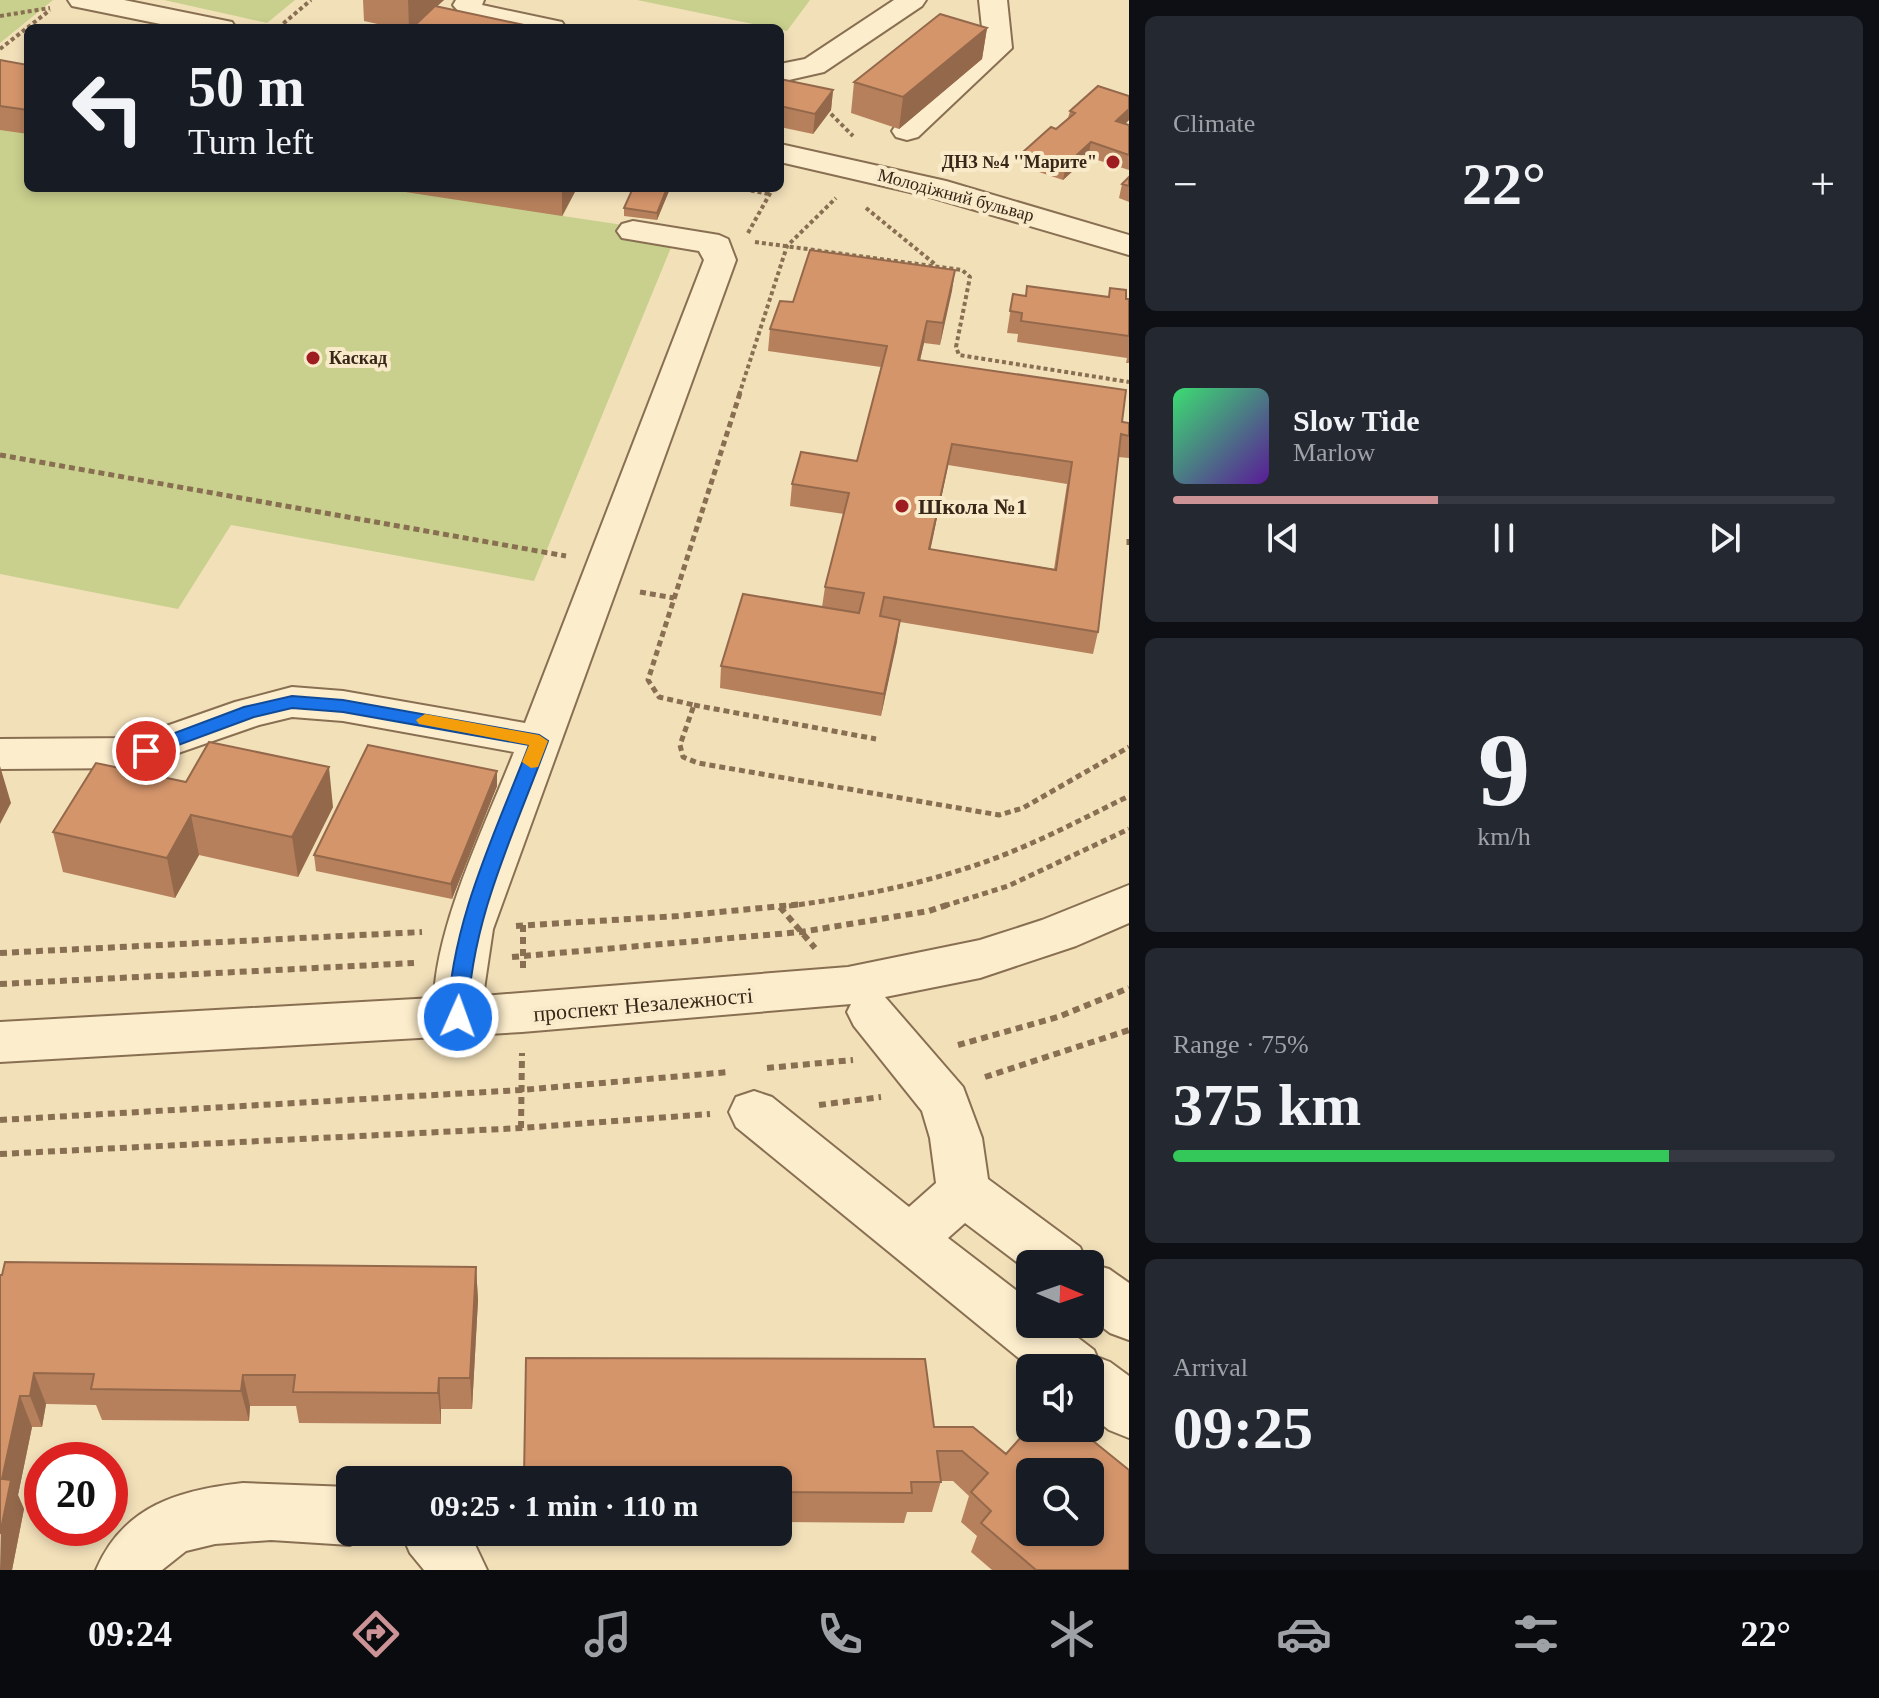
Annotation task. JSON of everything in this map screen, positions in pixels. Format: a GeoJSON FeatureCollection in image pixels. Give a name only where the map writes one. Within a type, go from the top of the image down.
{"type":"FeatureCollection","features":[{"type":"Feature","properties":{"kind":"street"},"geometry":{"type":"LineString","coordinates":[[82,0],[202,24]]}},
{"type":"Feature","properties":{"kind":"street"},"geometry":{"type":"LineString","coordinates":[[470,0],[467,5],[473,11],[533,24]]}},
{"type":"Feature","properties":{"kind":"street"},"geometry":{"type":"LineString","coordinates":[[784,73],[814,66],[912,0]]}},
{"type":"Feature","properties":{"kind":"street"},"geometry":{"type":"LineString","coordinates":[[907,131],[998,48],[993,0]]}},
{"type":"Feature","properties":{"kind":"street","name":"Молодіжний бульвар"},"geometry":{"type":"LineString","coordinates":[[784,155],[854,181],[984,201],[1129,245]]}},
{"type":"Feature","properties":{"kind":"street"},"geometry":{"type":"LineString","coordinates":[[458,1017],[465,944],[720,260],[716,246],[707,242],[633,231]]}},
{"type":"Feature","properties":{"kind":"street"},"geometry":{"type":"LineString","coordinates":[[0,754],[135,753],[250,712],[292,702],[343,706],[539,741]]}},
{"type":"Feature","properties":{"kind":"street","name":"проспект Незалежності"},"geometry":{"type":"LineString","coordinates":[[0,1042],[458,1017],[848,986],[980,959],[1059,933],[1129,903]]}},
{"type":"Feature","properties":{"kind":"street"},"geometry":{"type":"LineString","coordinates":[[871,1012],[922,1071],[952,1119],[963,1191],[1042,1250]]}},
{"type":"Feature","properties":{"kind":"street"},"geometry":{"type":"LineString","coordinates":[[753,1084],[910,1240],[1056,1354]]}},
{"type":"Feature","properties":{"kind":"street"},"geometry":{"type":"LineString","coordinates":[[910,1240],[963,1191]]}},
{"type":"Feature","properties":{"kind":"street"},"geometry":{"type":"LineString","coordinates":[[1104,1296],[1129,1315]]}},
{"type":"Feature","properties":{"kind":"street"},"geometry":{"type":"LineString","coordinates":[[1104,1391],[1129,1411]]}},
{"type":"Feature","properties":{"kind":"street"},"geometry":{"type":"LineString","coordinates":[[126,1570],[145,1545],[173,1527],[203,1517],[247,1513],[336,1516]]}},
{"type":"Feature","properties":{"kind":"street"},"geometry":{"type":"LineString","coordinates":[[441,1546],[457,1570]]}},
{"type":"Feature","properties":{"kind":"path"},"geometry":{"type":"LineString","coordinates":[[283,24],[311,0]]}},
{"type":"Feature","properties":{"kind":"path"},"geometry":{"type":"LineString","coordinates":[[0,16],[54,7],[32,24]]}},
{"type":"Feature","properties":{"kind":"path"},"geometry":{"type":"LineString","coordinates":[[0,49],[24,30]]}},
{"type":"Feature","properties":{"kind":"path"},"geometry":{"type":"LineString","coordinates":[[784,73],[877,159],[787,246],[648,687],[657,696],[694,705],[876,739]]}},
{"type":"Feature","properties":{"kind":"path"},"geometry":{"type":"LineString","coordinates":[[854,181],[937,266]]}},
{"type":"Feature","properties":{"kind":"path"},"geometry":{"type":"LineString","coordinates":[[758,192],[769,194],[744,241],[962,270],[970,277],[956,347],[959,355],[1129,382]]}},
{"type":"Feature","properties":{"kind":"path"},"geometry":{"type":"LineString","coordinates":[[0,455],[607,563]]}},
{"type":"Feature","properties":{"kind":"path"},"geometry":{"type":"LineString","coordinates":[[1129,539],[1129,547]]}},
{"type":"Feature","properties":{"kind":"path"},"geometry":{"type":"LineString","coordinates":[[694,705],[680,745],[683,757],[688,760],[987,814],[1014,813],[1129,747]]}},
{"type":"Feature","properties":{"kind":"path"},"geometry":{"type":"LineString","coordinates":[[0,984],[465,944],[780,906],[888,889],[943,876],[1028,844],[1129,796]]}},
{"type":"Feature","properties":{"kind":"path"},"geometry":{"type":"LineString","coordinates":[[0,953],[465,944],[801,932],[914,914],[965,901],[1049,869],[1129,829]]}},
{"type":"Feature","properties":{"kind":"path"},"geometry":{"type":"LineString","coordinates":[[780,906],[819,952]]}},
{"type":"Feature","properties":{"kind":"path"},"geometry":{"type":"LineString","coordinates":[[0,1154],[521,1128],[753,1084],[922,1071],[1017,1029],[1058,1017],[1129,988]]}},
{"type":"Feature","properties":{"kind":"path"},"geometry":{"type":"LineString","coordinates":[[0,1120],[521,1090],[753,1084],[1035,1063],[1129,1030]]}},
{"type":"Feature","properties":{"kind":"green space"},"geometry":{"type":"Polygon","coordinates":[[[0,0],[53,0],[0,43],[0,0]]]}},
{"type":"Feature","properties":{"kind":"green space"},"geometry":{"type":"Polygon","coordinates":[[[164,0],[295,0],[267,23],[164,0]]]}},
{"type":"Feature","properties":{"kind":"green space"},"geometry":{"type":"Polygon","coordinates":[[[637,0],[810,0],[787,31],[784,30],[784,24],[753,24],[637,0]]]}},
{"type":"Feature","properties":{"kind":"green space","name":"Каскад"},"geometry":{"type":"Polygon","coordinates":[[[0,84],[24,88],[24,192],[575,192],[563,216],[677,233],[534,581],[231,525],[178,609],[0,574],[0,84]]]}},
{"type":"Feature","properties":{"kind":"building"},"geometry":{"type":"Polygon","coordinates":[[[435,6],[519,24],[416,24],[435,6]]]}},
{"type":"Feature","properties":{"kind":"building"},"geometry":{"type":"Polygon","coordinates":[[[940,14],[987,28],[903,97],[854,82],[940,14]]]}},
{"type":"Feature","properties":{"kind":"building"},"geometry":{"type":"Polygon","coordinates":[[[0,60],[24,64],[24,109],[0,106],[0,60]]]}},
{"type":"Feature","properties":{"kind":"building"},"geometry":{"type":"Polygon","coordinates":[[[784,80],[833,90],[815,114],[784,107],[784,80]]]}},
{"type":"Feature","properties":{"kind":"building"},"geometry":{"type":"Polygon","coordinates":[[[1098,86],[1129,96],[1129,109],[1116,121],[1129,125],[1129,155],[1091,142],[1066,165],[1024,151],[1051,127],[1056,129],[1075,113],[1070,111],[1098,86]]]}},
{"type":"Feature","properties":{"kind":"building"},"geometry":{"type":"Polygon","coordinates":[[[631,192],[665,192],[657,213],[624,208],[631,192]]]}},
{"type":"Feature","properties":{"kind":"building"},"geometry":{"type":"Polygon","coordinates":[[[810,250],[955,270],[943,323],[927,321],[918,360],[1126,390],[1122,422],[1129,423],[1129,436],[1121,434],[1098,632],[884,597],[880,616],[900,620],[884,694],[721,666],[743,594],[859,613],[864,593],[825,587],[849,493],[792,484],[801,452],[857,461],[887,346],[770,329],[780,301],[793,302],[810,250]],[[952,444],[929,549],[1056,570],[1072,462],[952,444]]]}},
{"type":"Feature","properties":{"kind":"building"},"geometry":{"type":"Polygon","coordinates":[[[1027,286],[1109,297],[1110,288],[1126,290],[1126,299],[1129,299],[1129,336],[1021,321],[1022,313],[1010,311],[1013,294],[1026,296],[1027,286]]]}},
{"type":"Feature","properties":{"kind":"building"},"geometry":{"type":"Polygon","coordinates":[[[209,742],[329,767],[292,837],[191,815],[167,858],[53,832],[96,763],[186,782],[209,742]]]}},
{"type":"Feature","properties":{"kind":"building"},"geometry":{"type":"Polygon","coordinates":[[[368,745],[497,771],[451,884],[314,855],[368,745]]]}},
{"type":"Feature","properties":{"kind":"building"},"geometry":{"type":"Polygon","coordinates":[[[5,1262],[476,1267],[470,1378],[439,1378],[438,1393],[293,1392],[295,1375],[243,1375],[241,1391],[91,1389],[94,1374],[34,1373],[30,1396],[20,1396],[2,1479],[11,1480],[0,1534],[0,1275],[5,1262]]]}},
{"type":"Feature","properties":{"kind":"building"},"geometry":{"type":"Polygon","coordinates":[[[526,1358],[925,1359],[934,1427],[973,1427],[1006,1454],[1017,1442],[1094,1442],[1129,1470],[1129,1570],[1036,1570],[981,1523],[991,1511],[971,1492],[988,1473],[962,1451],[937,1451],[941,1482],[911,1482],[912,1493],[792,1492],[792,1466],[524,1466],[526,1358]]]}},
{"type":"Feature","properties":{"kind":"slow traffic"},"geometry":{"type":"LineString","coordinates":[[425,720],[539,741],[531,762]]}},
{"type":"Feature","properties":{"kind":"place","name":"ДНЗ №4 ''Марите\""},"geometry":{"type":"Point","coordinates":[1113,162]}},
{"type":"Feature","properties":{"kind":"place","name":"Каскад"},"geometry":{"type":"Point","coordinates":[313,358]}},
{"type":"Feature","properties":{"kind":"place","name":"Школа №1"},"geometry":{"type":"Point","coordinates":[902,506]}},
{"type":"Feature","properties":{"kind":"route"},"geometry":{"type":"LineString","coordinates":[[146,751],[250,712],[292,702],[343,706],[539,741],[469,929],[461,960],[458,1017]]}}]}
